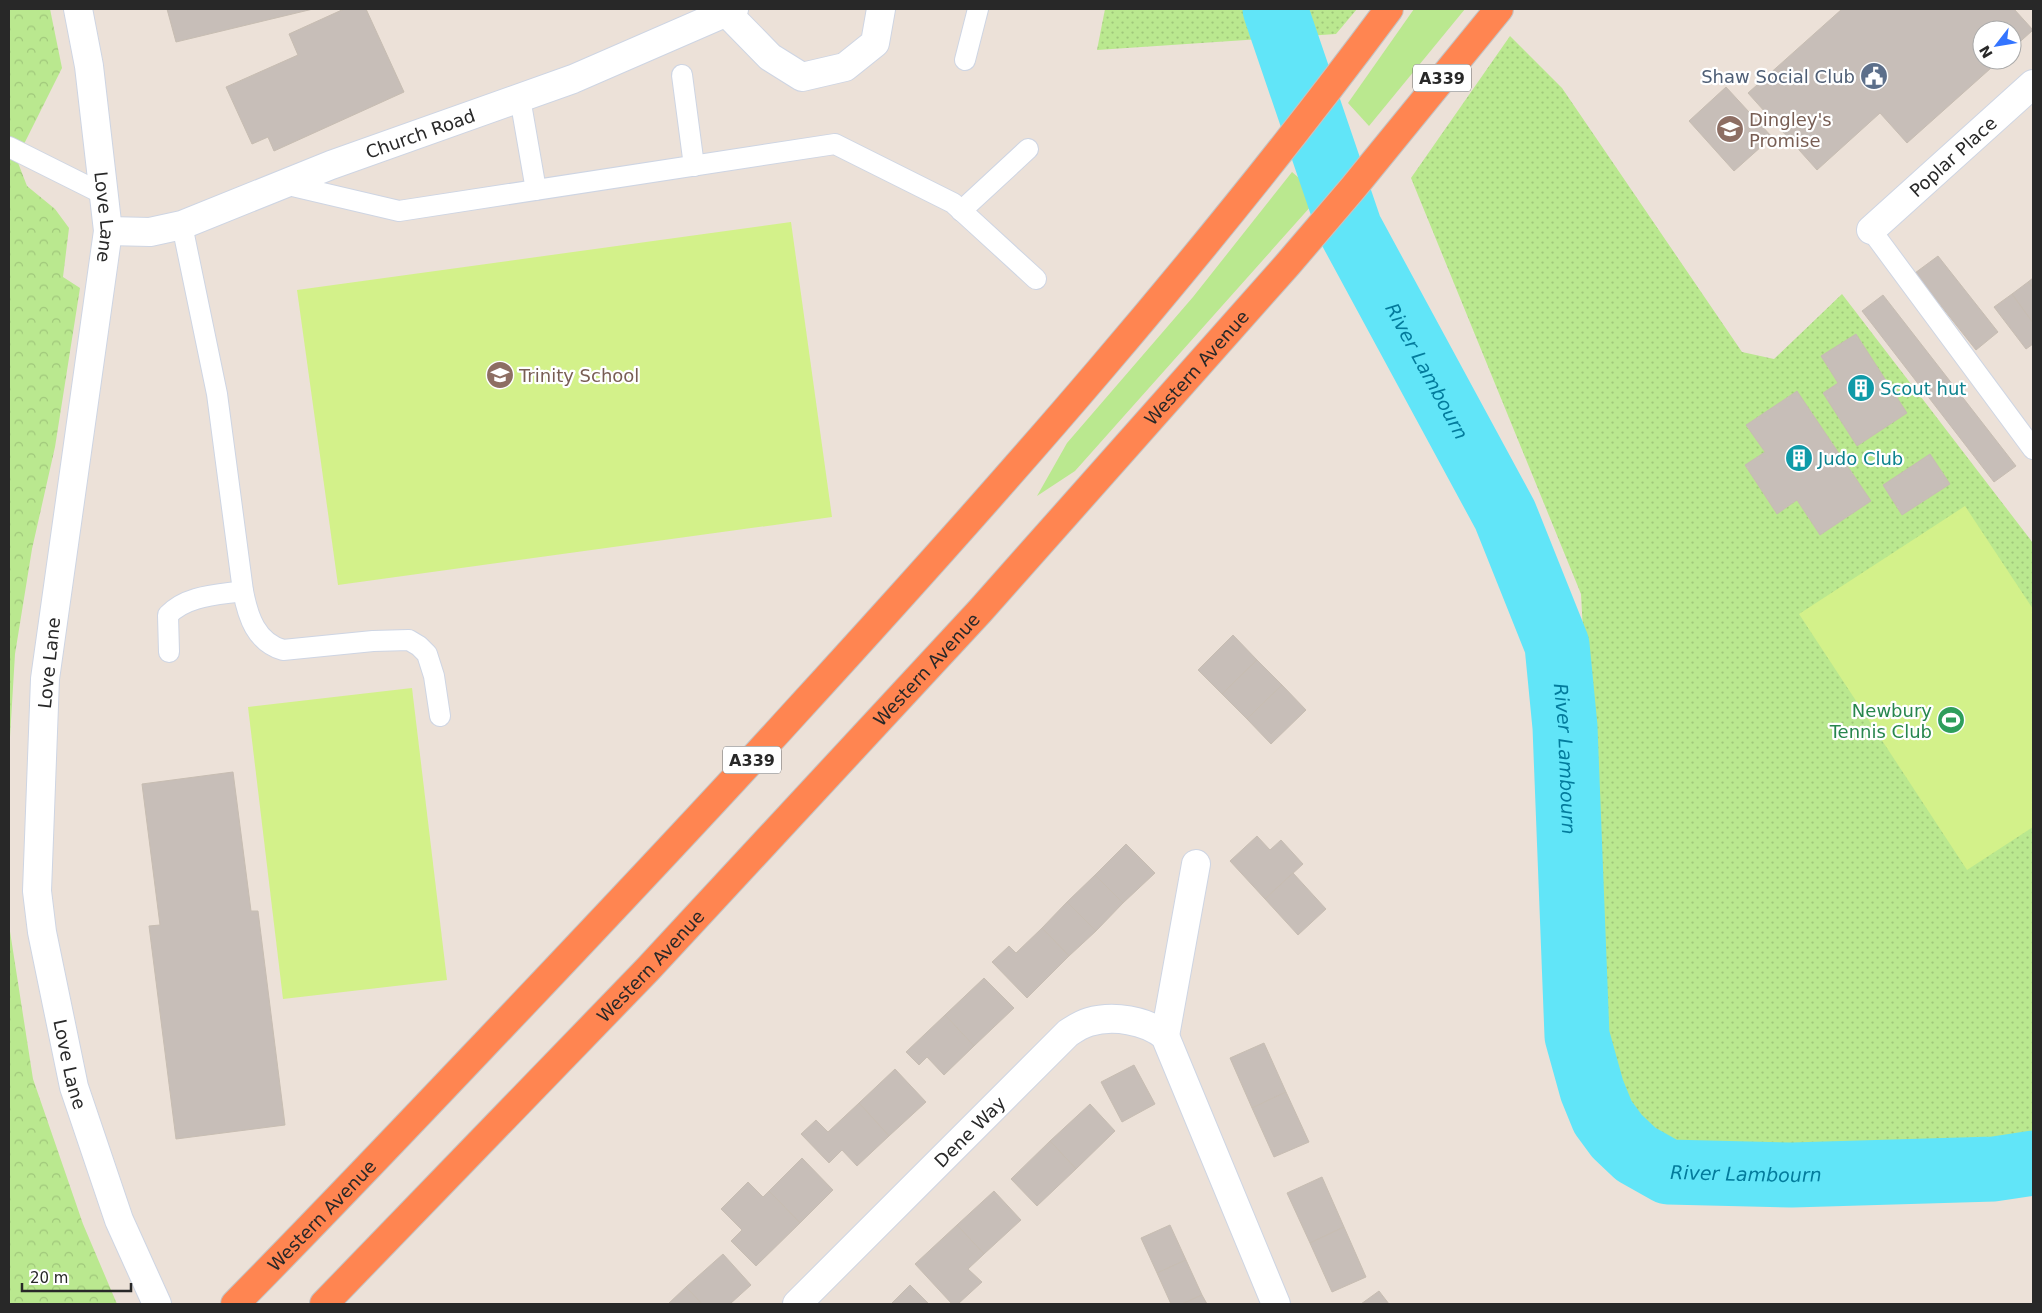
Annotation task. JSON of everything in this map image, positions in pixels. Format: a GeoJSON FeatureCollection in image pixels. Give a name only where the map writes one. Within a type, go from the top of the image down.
{"type":"FeatureCollection","features":[{"type":"Feature","properties":{"kind":"highway","name":"Western Avenue"},"geometry":{"type":"LineString","coordinates":[[239,1300],[376,1160],[707,810],[955,539],[1156,305],[1333,85],[1390,9]]}},
{"type":"Feature","properties":{"kind":"highway","name":"Western Avenue"},"geometry":{"type":"LineString","coordinates":[[324,1304],[641,976],[980,611],[1288,264],[1499,9]]}},
{"type":"Feature","properties":{"kind":"street","name":"Love Lane"},"geometry":{"type":"LineString","coordinates":[[78,9],[89,66],[108,231],[45,679],[37,891],[42,932],[74,1086],[119,1220],[157,1304]]}},
{"type":"Feature","properties":{"kind":"street","name":"Church Road"},"geometry":{"type":"LineString","coordinates":[[108,231],[150,232],[182,225],[331,166],[573,79],[730,10],[770,57],[802,77],[846,68],[875,43],[881,9]]}},
{"type":"Feature","properties":{"kind":"street","name":"Poplar Place"},"geometry":{"type":"LineString","coordinates":[[1872,230],[2033,84]]}},
{"type":"Feature","properties":{"kind":"street"},"geometry":{"type":"LineString","coordinates":[[1196,864],[1165,1036],[1276,1304]]}},
{"type":"Feature","properties":{"kind":"street","name":"Dene Way"},"geometry":{"type":"LineString","coordinates":[[797,1304],[1068,1033],[1088,1022],[1110,1019],[1140,1023],[1155,1028],[1165,1036]]}},
{"type":"Feature","properties":{"kind":"lane"},"geometry":{"type":"LineString","coordinates":[[965,60],[978,9]]}},
{"type":"Feature","properties":{"kind":"lane"},"geometry":{"type":"LineString","coordinates":[[682,75],[694,166]]}},
{"type":"Feature","properties":{"kind":"lane"},"geometry":{"type":"LineString","coordinates":[[520,98],[536,190]]}},
{"type":"Feature","properties":{"kind":"lane"},"geometry":{"type":"LineString","coordinates":[[284,184],[399,211],[835,144],[953,203],[1036,279]]}},
{"type":"Feature","properties":{"kind":"lane"},"geometry":{"type":"LineString","coordinates":[[9,147],[103,194]]}},
{"type":"Feature","properties":{"kind":"lane"},"geometry":{"type":"LineString","coordinates":[[961,211],[1028,149]]}},
{"type":"Feature","properties":{"kind":"lane"},"geometry":{"type":"LineString","coordinates":[[182,225],[217,394],[243,591],[252,622],[260,636],[271,647],[283,650],[303,650],[409,640],[427,654],[434,676],[440,716]]}},
{"type":"Feature","properties":{"kind":"lane"},"geometry":{"type":"LineString","coordinates":[[1872,230],[2033,449]]}},
{"type":"Feature","properties":{"kind":"lane"},"geometry":{"type":"LineString","coordinates":[[169,652],[168,615],[176,607],[201,598],[243,591]]}},
{"type":"Feature","properties":{"kind":"green space"},"geometry":{"type":"Polygon","coordinates":[[[9,9],[50,9],[62,68],[23,146],[9,140],[9,9]]]}},
{"type":"Feature","properties":{"kind":"green space"},"geometry":{"type":"Polygon","coordinates":[[[1105,9],[1357,9],[1336,34],[1097,50],[1105,9]]]}},
{"type":"Feature","properties":{"kind":"green space"},"geometry":{"type":"Polygon","coordinates":[[[1414,9],[1465,9],[1369,126],[1348,103],[1414,9]]]}},
{"type":"Feature","properties":{"kind":"green space"},"geometry":{"type":"Polygon","coordinates":[[[1510,36],[1562,88],[1742,352],[1774,359],[1842,294],[2033,543],[2033,1137],[1941,1171],[1758,1174],[1627,1122],[1587,1035],[1600,949],[1581,594],[1411,178],[1510,36]]]}},
{"type":"Feature","properties":{"kind":"green space"},"geometry":{"type":"Polygon","coordinates":[[[9,152],[15,155],[27,186],[55,209],[69,228],[63,277],[80,288],[55,447],[32,549],[15,654],[9,754],[9,152]]]}},
{"type":"Feature","properties":{"kind":"green space"},"geometry":{"type":"Polygon","coordinates":[[[1292,172],[1320,196],[1075,471],[1037,496],[1067,443],[1193,297],[1292,172]]]}},
{"type":"Feature","properties":{"kind":"green space"},"geometry":{"type":"Polygon","coordinates":[[[791,222],[832,517],[338,585],[297,290],[791,222]]]}},
{"type":"Feature","properties":{"kind":"green space","name":"Newbury Tennis Club"},"geometry":{"type":"Polygon","coordinates":[[[1965,506],[2033,609],[2033,827],[1967,870],[1799,614],[1965,506]]]}},
{"type":"Feature","properties":{"kind":"green space"},"geometry":{"type":"Polygon","coordinates":[[[412,688],[447,980],[283,999],[248,707],[412,688]]]}},
{"type":"Feature","properties":{"kind":"green space"},"geometry":{"type":"Polygon","coordinates":[[[9,925],[33,1079],[83,1224],[117,1304],[9,1304],[9,925]]]}},
{"type":"Feature","properties":{"kind":"building"},"geometry":{"type":"Polygon","coordinates":[[[167,9],[313,9],[176,42],[167,9]]]}},
{"type":"Feature","properties":{"kind":"building"},"geometry":{"type":"Polygon","coordinates":[[[344,9],[366,9],[404,92],[274,151],[268,137],[252,144],[226,87],[298,55],[289,34],[344,9]]]}},
{"type":"Feature","properties":{"kind":"building","name":"Shaw Social Club"},"geometry":{"type":"Polygon","coordinates":[[[1842,9],[2014,9],[2033,30],[2022,40],[2022,20],[1972,20],[1972,70],[1989,70],[1907,143],[1880,113],[1817,170],[1748,93],[1842,9]]]}},
{"type":"Feature","properties":{"kind":"building","name":"Dingley's Promise"},"geometry":{"type":"Polygon","coordinates":[[[1726,87],[1772,137],[1734,171],[1689,121],[1726,87]]]}},
{"type":"Feature","properties":{"kind":"building"},"geometry":{"type":"Polygon","coordinates":[[[1938,256],[1998,332],[1976,350],[1915,273],[1938,256]]]}},
{"type":"Feature","properties":{"kind":"building"},"geometry":{"type":"Polygon","coordinates":[[[2033,278],[2033,288],[2028,282],[2033,278]]]}},
{"type":"Feature","properties":{"kind":"building"},"geometry":{"type":"Polygon","coordinates":[[[2028,282],[2033,288],[2033,323],[2012,294],[2028,282]]]}},
{"type":"Feature","properties":{"kind":"building"},"geometry":{"type":"Polygon","coordinates":[[[2012,294],[2033,323],[2033,344],[2026,349],[1994,307],[2012,294]]]}},
{"type":"Feature","properties":{"kind":"building"},"geometry":{"type":"Polygon","coordinates":[[[1883,295],[2016,466],[1994,482],[1862,311],[1883,295]]]}},
{"type":"Feature","properties":{"kind":"building","name":"Scout hut"},"geometry":{"type":"Polygon","coordinates":[[[1856,334],[1907,413],[1857,446],[1823,393],[1838,383],[1821,356],[1856,334]]]}},
{"type":"Feature","properties":{"kind":"building","name":"Judo Club"},"geometry":{"type":"Polygon","coordinates":[[[1797,391],[1871,501],[1820,535],[1797,500],[1777,514],[1745,465],[1765,452],[1746,425],[1797,391]]]}},
{"type":"Feature","properties":{"kind":"building"},"geometry":{"type":"Polygon","coordinates":[[[1930,454],[1950,484],[1902,515],[1883,485],[1930,454]]]}},
{"type":"Feature","properties":{"kind":"building"},"geometry":{"type":"Polygon","coordinates":[[[1233,635],[1257,660],[1222,694],[1198,670],[1233,635]]]}},
{"type":"Feature","properties":{"kind":"building"},"geometry":{"type":"Polygon","coordinates":[[[1257,660],[1282,685],[1247,719],[1222,694],[1257,660]]]}},
{"type":"Feature","properties":{"kind":"building"},"geometry":{"type":"Polygon","coordinates":[[[1282,685],[1306,710],[1271,744],[1247,719],[1282,685]]]}},
{"type":"Feature","properties":{"kind":"building"},"geometry":{"type":"Polygon","coordinates":[[[233,772],[251,911],[258,911],[285,1125],[176,1139],[149,926],[160,925],[142,784],[233,772]]]}},
{"type":"Feature","properties":{"kind":"building"},"geometry":{"type":"Polygon","coordinates":[[[1257,836],[1270,850],[1281,840],[1303,864],[1265,899],[1230,861],[1257,836]]]}},
{"type":"Feature","properties":{"kind":"building"},"geometry":{"type":"Polygon","coordinates":[[[1126,844],[1155,873],[1123,903],[1095,875],[1126,844]]]}},
{"type":"Feature","properties":{"kind":"building"},"geometry":{"type":"Polygon","coordinates":[[[1293,873],[1326,909],[1298,935],[1265,899],[1293,873]]]}},
{"type":"Feature","properties":{"kind":"building"},"geometry":{"type":"Polygon","coordinates":[[[1095,875],[1123,903],[1096,931],[1067,902],[1095,875]]]}},
{"type":"Feature","properties":{"kind":"building"},"geometry":{"type":"Polygon","coordinates":[[[1067,902],[1096,931],[1069,956],[1042,928],[1067,902]]]}},
{"type":"Feature","properties":{"kind":"building"},"geometry":{"type":"Polygon","coordinates":[[[1042,928],[1069,956],[1027,998],[992,962],[1009,946],[1016,953],[1042,928]]]}},
{"type":"Feature","properties":{"kind":"building"},"geometry":{"type":"Polygon","coordinates":[[[984,978],[1014,1008],[974,1046],[945,1015],[984,978]]]}},
{"type":"Feature","properties":{"kind":"building"},"geometry":{"type":"Polygon","coordinates":[[[945,1015],[974,1046],[944,1075],[927,1057],[919,1065],[906,1052],[945,1015]]]}},
{"type":"Feature","properties":{"kind":"building"},"geometry":{"type":"Polygon","coordinates":[[[1264,1043],[1286,1092],[1252,1108],[1230,1058],[1264,1043]]]}},
{"type":"Feature","properties":{"kind":"building"},"geometry":{"type":"Polygon","coordinates":[[[1134,1065],[1155,1104],[1122,1122],[1101,1082],[1134,1065]]]}},
{"type":"Feature","properties":{"kind":"building"},"geometry":{"type":"Polygon","coordinates":[[[895,1069],[926,1102],[889,1136],[859,1103],[895,1069]]]}},
{"type":"Feature","properties":{"kind":"building"},"geometry":{"type":"Polygon","coordinates":[[[1286,1092],[1309,1142],[1274,1157],[1252,1108],[1286,1092]]]}},
{"type":"Feature","properties":{"kind":"building"},"geometry":{"type":"Polygon","coordinates":[[[859,1103],[889,1136],[857,1166],[842,1150],[829,1163],[801,1134],[816,1120],[828,1132],[859,1103]]]}},
{"type":"Feature","properties":{"kind":"building"},"geometry":{"type":"Polygon","coordinates":[[[1090,1104],[1115,1131],[1076,1169],[1050,1141],[1090,1104]]]}},
{"type":"Feature","properties":{"kind":"building"},"geometry":{"type":"Polygon","coordinates":[[[1050,1141],[1076,1169],[1037,1206],[1011,1179],[1050,1141]]]}},
{"type":"Feature","properties":{"kind":"building"},"geometry":{"type":"Polygon","coordinates":[[[802,1158],[833,1190],[800,1223],[769,1191],[802,1158]]]}},
{"type":"Feature","properties":{"kind":"building"},"geometry":{"type":"Polygon","coordinates":[[[1322,1177],[1344,1227],[1310,1243],[1287,1193],[1322,1177]]]}},
{"type":"Feature","properties":{"kind":"building"},"geometry":{"type":"Polygon","coordinates":[[[748,1182],[763,1197],[769,1191],[800,1223],[756,1266],[731,1241],[742,1230],[721,1209],[748,1182]]]}},
{"type":"Feature","properties":{"kind":"building"},"geometry":{"type":"Polygon","coordinates":[[[994,1191],[1021,1220],[984,1254],[957,1225],[994,1191]]]}},
{"type":"Feature","properties":{"kind":"building"},"geometry":{"type":"Polygon","coordinates":[[[957,1225],[984,1254],[968,1269],[982,1282],[958,1304],[952,1304],[915,1264],[957,1225]]]}},
{"type":"Feature","properties":{"kind":"building"},"geometry":{"type":"Polygon","coordinates":[[[1170,1225],[1186,1260],[1157,1273],[1141,1238],[1170,1225]]]}},
{"type":"Feature","properties":{"kind":"building"},"geometry":{"type":"Polygon","coordinates":[[[1344,1227],[1366,1277],[1332,1292],[1310,1243],[1344,1227]]]}},
{"type":"Feature","properties":{"kind":"building"},"geometry":{"type":"Polygon","coordinates":[[[723,1254],[751,1285],[730,1304],[702,1304],[686,1287],[723,1254]]]}},
{"type":"Feature","properties":{"kind":"building"},"geometry":{"type":"Polygon","coordinates":[[[1186,1260],[1202,1295],[1182,1304],[1171,1304],[1157,1273],[1186,1260]]]}},
{"type":"Feature","properties":{"kind":"building"},"geometry":{"type":"Polygon","coordinates":[[[910,1285],[929,1304],[891,1304],[910,1285]]]}},
{"type":"Feature","properties":{"kind":"building"},"geometry":{"type":"Polygon","coordinates":[[[686,1287],[702,1304],[668,1304],[686,1287]]]}},
{"type":"Feature","properties":{"kind":"building"},"geometry":{"type":"Polygon","coordinates":[[[1379,1291],[1389,1304],[1361,1304],[1379,1291]]]}},
{"type":"Feature","properties":{"kind":"building"},"geometry":{"type":"Polygon","coordinates":[[[1202,1295],[1207,1304],[1182,1304],[1202,1295]]]}},
{"type":"Feature","properties":{"kind":"waterway","name":"River Lambourn"},"geometry":{"type":"LineString","coordinates":[[1275,9],[1350,229],[1505,515],[1557,645],[1565,727],[1577,1036],[1592,1090],[1603,1117],[1617,1136],[1636,1154],[1668,1172],[1792,1175],[1994,1169],[2033,1163]]}},
{"type":"Feature","properties":{"kind":"place","name":"Shaw Social Club"},"geometry":{"type":"Point","coordinates":[1874,76]}},
{"type":"Feature","properties":{"kind":"place","name":"Dingley's Promise"},"geometry":{"type":"Point","coordinates":[1730,129]}},
{"type":"Feature","properties":{"kind":"place","name":"Trinity School"},"geometry":{"type":"Point","coordinates":[500,375]}},
{"type":"Feature","properties":{"kind":"place","name":"Scout hut"},"geometry":{"type":"Point","coordinates":[1861,388]}},
{"type":"Feature","properties":{"kind":"place","name":"Judo Club"},"geometry":{"type":"Point","coordinates":[1799,458]}},
{"type":"Feature","properties":{"kind":"place","name":"Newbury Tennis Club"},"geometry":{"type":"Point","coordinates":[1951,720]}}]}
